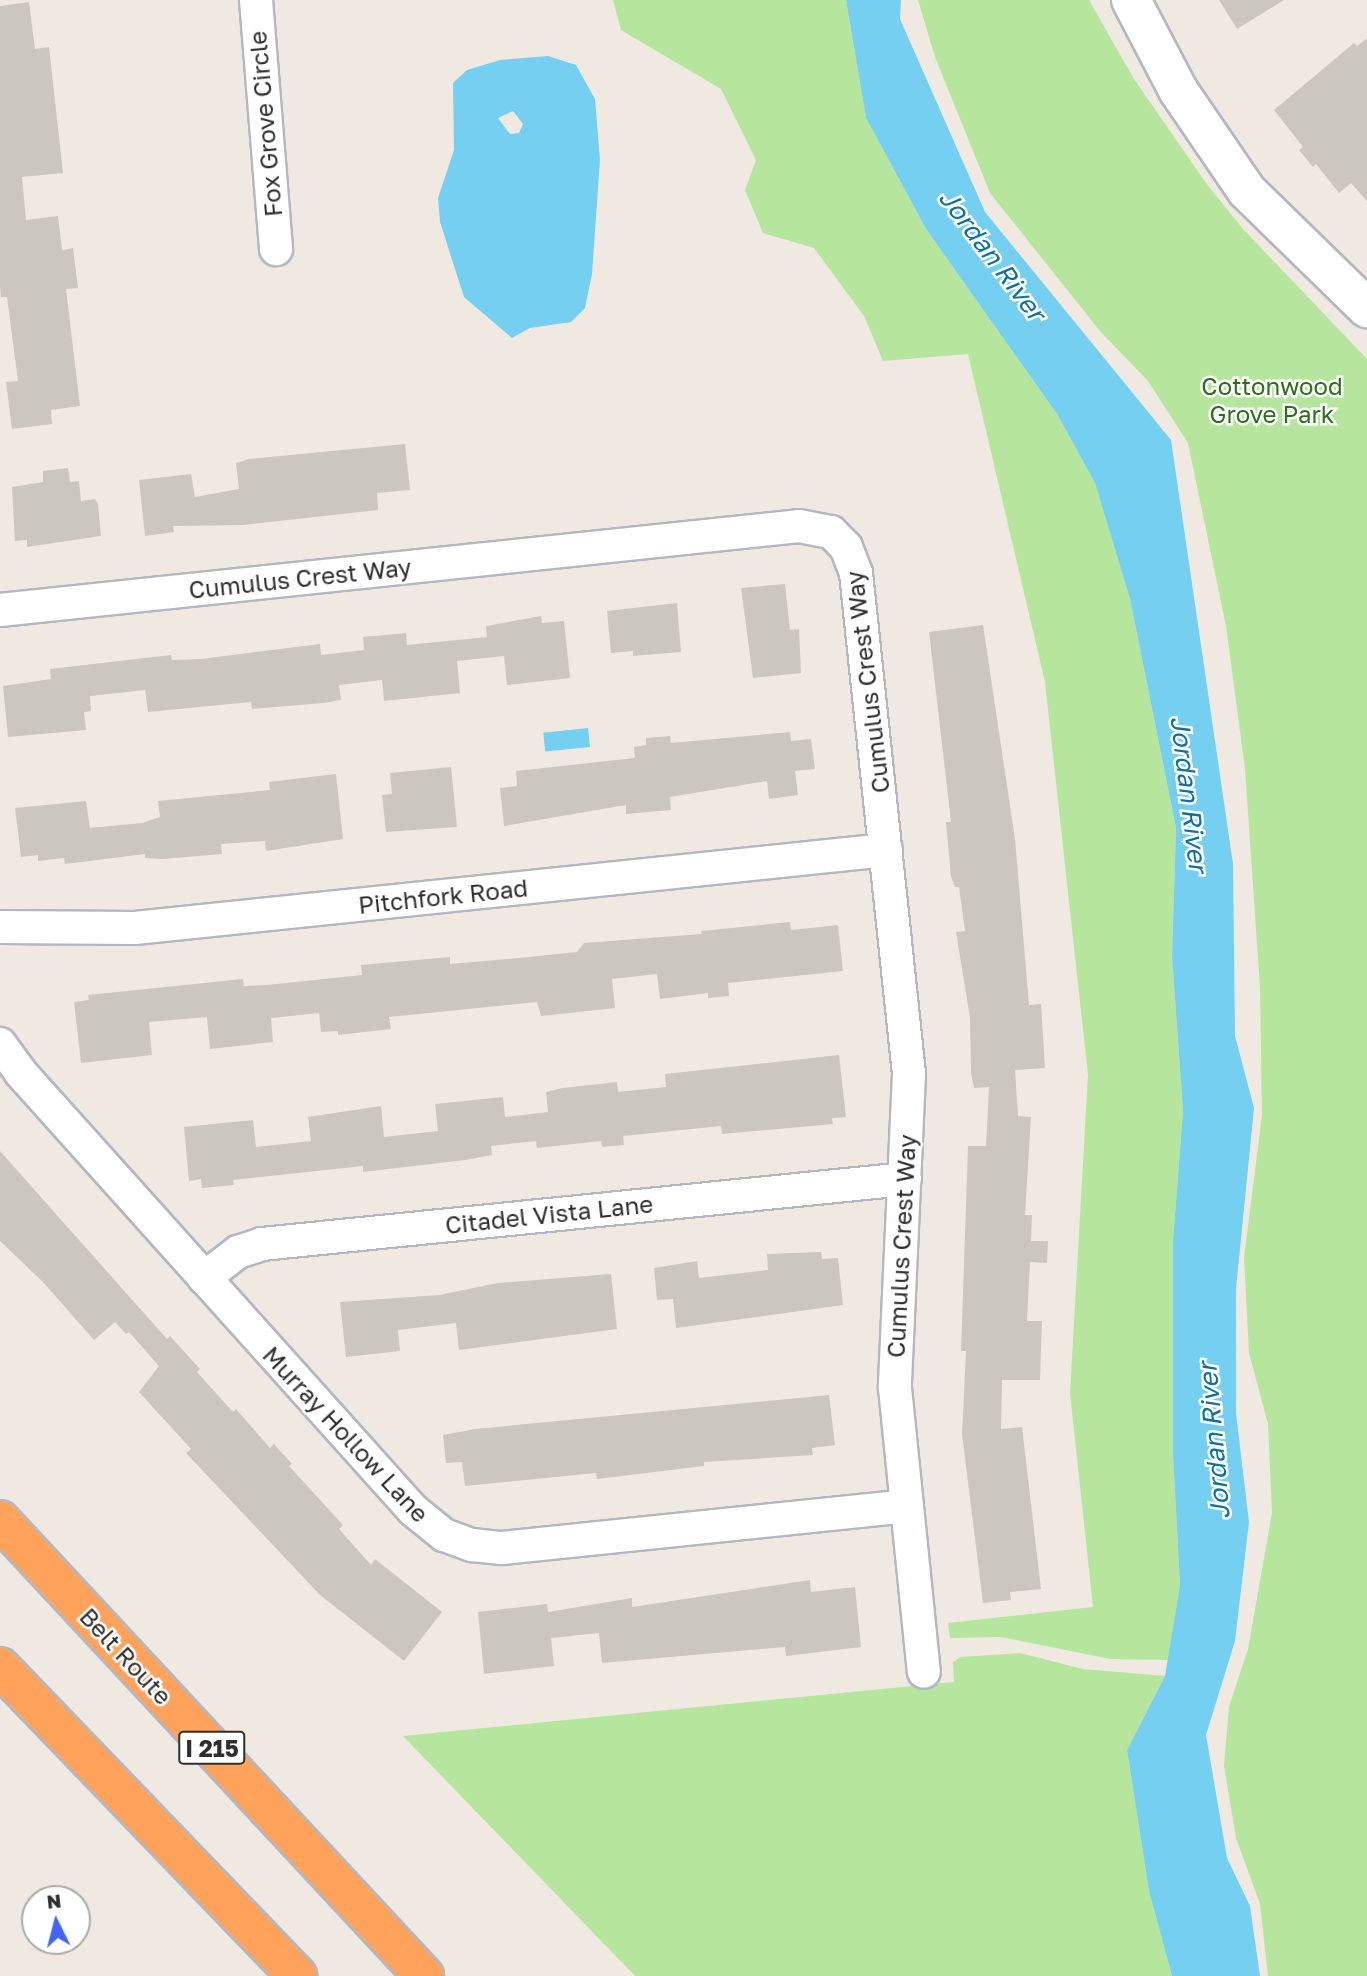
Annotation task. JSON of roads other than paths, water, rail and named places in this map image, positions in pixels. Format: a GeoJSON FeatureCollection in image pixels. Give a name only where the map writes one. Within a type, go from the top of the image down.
{"type":"FeatureCollection","features":[{"type":"Feature","properties":{"kind":"highway","name":"Belt Route"},"geometry":{"type":"LineString","coordinates":[[0,1520],[424,1976]]}},
{"type":"Feature","properties":{"kind":"highway"},"geometry":{"type":"LineString","coordinates":[[0,1667],[297,1976]]}},
{"type":"Feature","properties":{"kind":"street","name":"Fox Grove Circle"},"geometry":{"type":"LineString","coordinates":[[256,0],[276,249]]}},
{"type":"Feature","properties":{"kind":"street"},"geometry":{"type":"LineString","coordinates":[[1131,0],[1178,90],[1247,191],[1367,309]]}},
{"type":"Feature","properties":{"kind":"street","name":"Cumulus Crest Way"},"geometry":{"type":"LineString","coordinates":[[0,610],[799,526],[821,528],[840,540],[854,564],[909,1074],[895,1388],[924,1672]]}},
{"type":"Feature","properties":{"kind":"street","name":"Pitchfork Road"},"geometry":{"type":"LineString","coordinates":[[0,927],[135,928],[886,849]]}},
{"type":"Feature","properties":{"kind":"street","name":"Murray Hollow Lane"},"geometry":{"type":"LineString","coordinates":[[0,1044],[20,1072],[413,1510],[457,1541],[502,1548],[905,1506]]}},
{"type":"Feature","properties":{"kind":"street","name":"Citadel Vista Lane"},"geometry":{"type":"LineString","coordinates":[[204,1278],[238,1252],[275,1242],[905,1179]]}},
{"type":"Feature","properties":{"kind":"water","name":"Jordan River"},"geometry":{"type":"Polygon","coordinates":[[[846,0],[901,0],[900,19],[985,212],[1171,440],[1233,864],[1235,1036],[1254,1108],[1236,1289],[1236,1413],[1249,1522],[1235,1641],[1206,1735],[1227,1858],[1250,1906],[1260,1976],[1172,1976],[1149,1891],[1127,1750],[1165,1676],[1180,1585],[1173,1455],[1173,1241],[1183,1111],[1172,957],[1176,828],[1130,599],[1095,483],[1057,414],[926,229],[866,118],[846,0]]]}},
{"type":"Feature","properties":{"kind":"water"},"geometry":{"type":"Polygon","coordinates":[[[548,56],[576,65],[595,99],[600,160],[592,274],[585,308],[571,322],[530,328],[512,338],[464,297],[440,222],[438,198],[454,150],[453,83],[467,70],[500,60],[548,56]],[[513,111],[498,118],[510,134],[519,133],[523,124],[513,111]]]}},
{"type":"Feature","properties":{"kind":"water"},"geometry":{"type":"Polygon","coordinates":[[[588,728],[590,747],[545,752],[543,733],[588,728]]]}},
{"type":"Feature","properties":{"kind":"park label","name":"Cottonwood Grove Park"},"geometry":{"type":"Point","coordinates":[1272,400]}}]}
